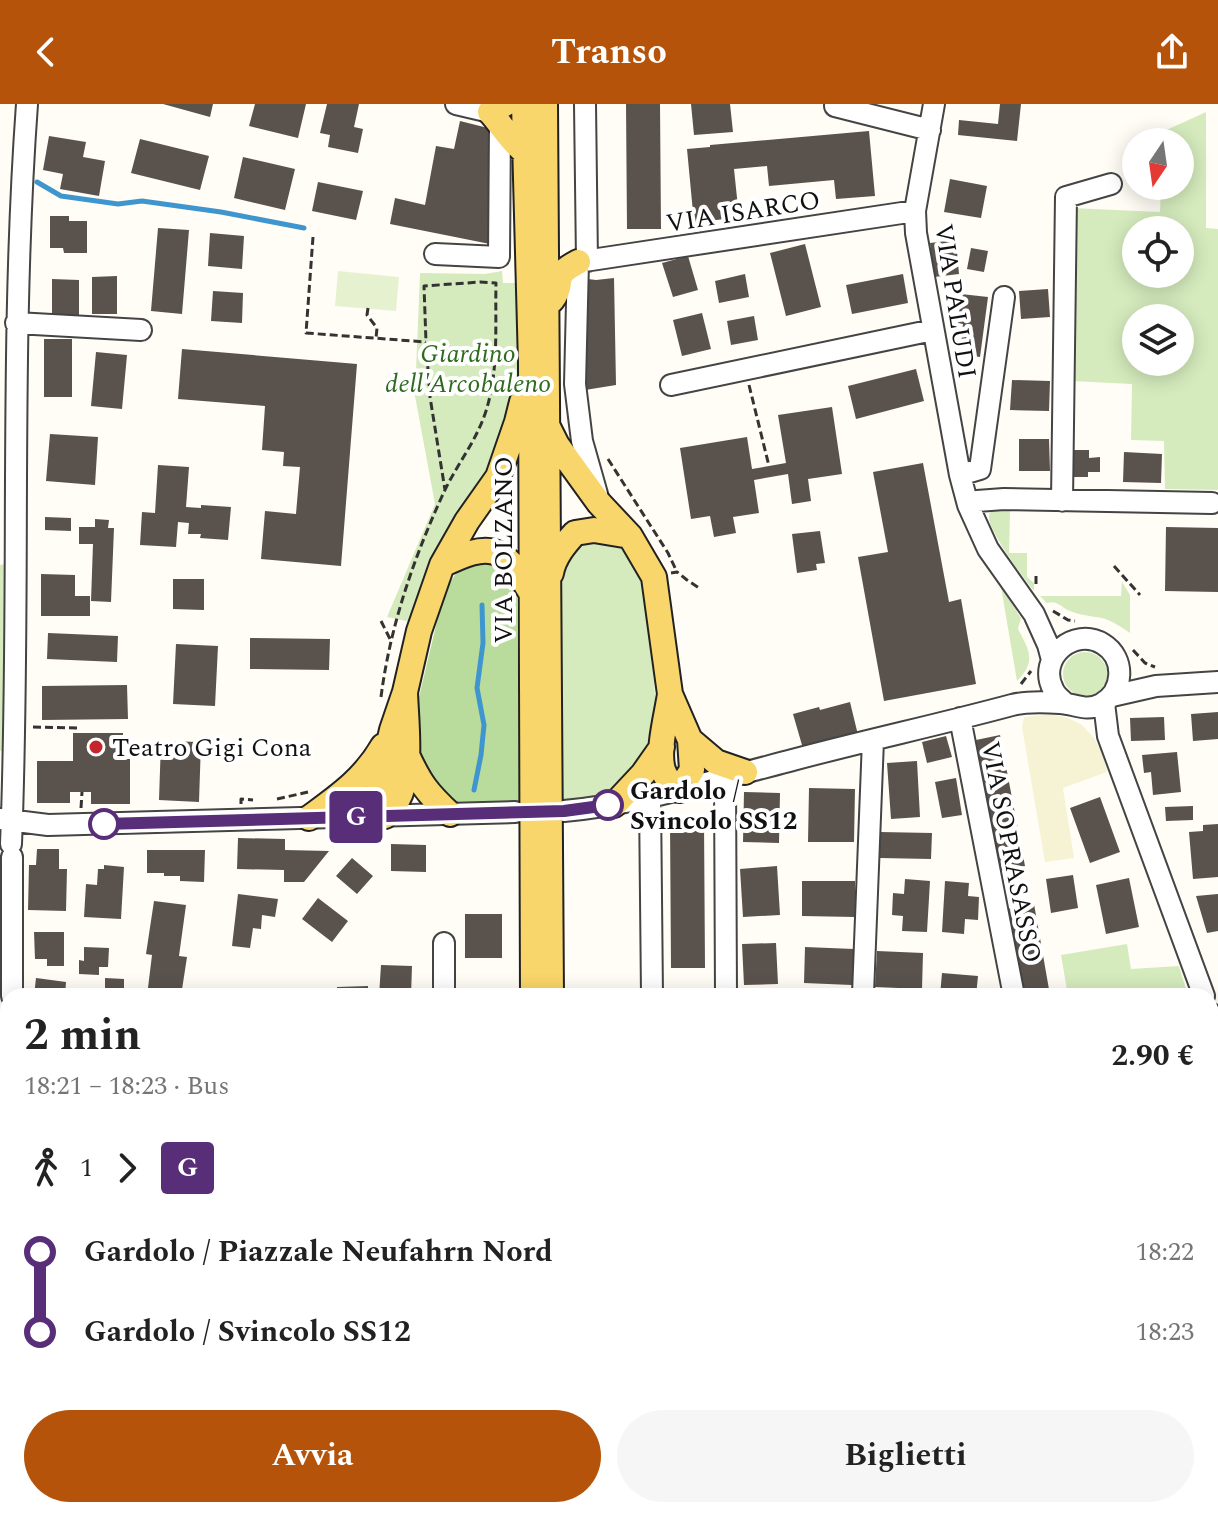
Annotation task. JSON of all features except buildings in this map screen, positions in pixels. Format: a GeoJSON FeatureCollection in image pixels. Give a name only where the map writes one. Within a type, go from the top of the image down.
{"type":"FeatureCollection","features":[{"type":"Feature","properties":{"kind":"main road","name":"VIA BOLZANO"},"geometry":{"type":"LineString","coordinates":[[524,104],[551,988]]}},
{"type":"Feature","properties":{"kind":"main road","name":"VIA BOLZANO"},"geometry":{"type":"LineString","coordinates":[[533,988],[539,593],[547,427],[545,104]]}},
{"type":"Feature","properties":{"kind":"main road"},"geometry":{"type":"LineString","coordinates":[[498,113],[513,143],[525,152]]}},
{"type":"Feature","properties":{"kind":"main road"},"geometry":{"type":"LineString","coordinates":[[546,232],[555,239],[565,260],[583,262]]}},
{"type":"Feature","properties":{"kind":"main road"},"geometry":{"type":"LineString","coordinates":[[546,308],[558,292],[560,275],[565,269],[583,262]]}},
{"type":"Feature","properties":{"kind":"main road"},"geometry":{"type":"LineString","coordinates":[[405,692],[405,777],[398,801],[385,816],[380,803],[379,785],[419,631],[442,565],[467,521],[498,477],[517,422],[531,364]]}},
{"type":"Feature","properties":{"kind":"main road"},"geometry":{"type":"LineString","coordinates":[[547,427],[599,503],[630,536],[654,577],[670,694],[690,740],[692,770],[679,790],[668,780],[662,768],[670,694]]}},
{"type":"Feature","properties":{"kind":"main road"},"geometry":{"type":"LineString","coordinates":[[442,565],[469,552],[486,550],[501,554],[539,593],[563,547],[575,533],[594,530],[630,536]]}},
{"type":"Feature","properties":{"kind":"main road"},"geometry":{"type":"LineString","coordinates":[[309,818],[351,787],[373,764],[392,730]]}},
{"type":"Feature","properties":{"kind":"main road"},"geometry":{"type":"LineString","coordinates":[[690,740],[735,775]]}},
{"type":"Feature","properties":{"kind":"main road"},"geometry":{"type":"LineString","coordinates":[[614,805],[643,774],[662,747]]}},
{"type":"Feature","properties":{"kind":"main road"},"geometry":{"type":"LineString","coordinates":[[407,753],[418,779],[450,814]]}},
{"type":"Feature","properties":{"kind":"street"},"geometry":{"type":"LineString","coordinates":[[12,988],[12,850],[4,822],[13,764],[14,727],[7,554],[16,323],[10,216],[27,104]]}},
{"type":"Feature","properties":{"kind":"street"},"geometry":{"type":"LineString","coordinates":[[435,254],[499,257],[498,113],[456,104]]}},
{"type":"Feature","properties":{"kind":"street"},"geometry":{"type":"LineString","coordinates":[[585,104],[583,262],[575,384],[582,441],[599,503]]}},
{"type":"Feature","properties":{"kind":"street","name":"VIA PALUDI"},"geometry":{"type":"LineString","coordinates":[[934,104],[915,211],[916,233],[960,475],[968,505],[988,549],[1034,614],[1048,645],[1045,667]]}},
{"type":"Feature","properties":{"kind":"street"},"geometry":{"type":"LineString","coordinates":[[835,106],[930,130]]}},
{"type":"Feature","properties":{"kind":"street"},"geometry":{"type":"LineString","coordinates":[[1062,501],[1066,197],[1111,184]]}},
{"type":"Feature","properties":{"kind":"street","name":"VIA ISARCO"},"geometry":{"type":"LineString","coordinates":[[583,262],[915,211]]}},
{"type":"Feature","properties":{"kind":"street"},"geometry":{"type":"LineString","coordinates":[[960,475],[980,469],[1004,297]]}},
{"type":"Feature","properties":{"kind":"street"},"geometry":{"type":"LineString","coordinates":[[16,323],[141,330]]}},
{"type":"Feature","properties":{"kind":"street"},"geometry":{"type":"LineString","coordinates":[[671,385],[933,330]]}},
{"type":"Feature","properties":{"kind":"street"},"geometry":{"type":"LineString","coordinates":[[968,505],[977,501],[1004,499],[1212,503]]}},
{"type":"Feature","properties":{"kind":"street","name":"VIA PALUDI"},"geometry":{"type":"LineString","coordinates":[[1034,614],[1082,638]]}},
{"type":"Feature","properties":{"kind":"street"},"geometry":{"type":"LineString","coordinates":[[1082,638],[1104,644],[1118,662],[1118,685],[1108,699],[1108,736],[1207,988]]}},
{"type":"Feature","properties":{"kind":"street","name":"VIA SOPRASASSO"},"geometry":{"type":"LineString","coordinates":[[564,811],[650,799],[960,718],[1019,694],[1064,645],[1082,638]]}},
{"type":"Feature","properties":{"kind":"street"},"geometry":{"type":"LineString","coordinates":[[1118,662],[1156,686]]}},
{"type":"Feature","properties":{"kind":"street"},"geometry":{"type":"LineString","coordinates":[[1045,667],[1051,687],[1108,736]]}},
{"type":"Feature","properties":{"kind":"street","name":"VIA SOPRASASSO"},"geometry":{"type":"LineString","coordinates":[[1019,694],[1074,706],[1094,707],[1108,699],[1156,686],[1218,682]]}},
{"type":"Feature","properties":{"kind":"street","name":"VIA SOPRASASSO"},"geometry":{"type":"LineString","coordinates":[[960,718],[1012,988]]}},
{"type":"Feature","properties":{"kind":"street"},"geometry":{"type":"LineString","coordinates":[[863,988],[873,740]]}},
{"type":"Feature","properties":{"kind":"street"},"geometry":{"type":"LineString","coordinates":[[0,794],[13,764]]}},
{"type":"Feature","properties":{"kind":"street"},"geometry":{"type":"LineString","coordinates":[[726,988],[735,775]]}},
{"type":"Feature","properties":{"kind":"street"},"geometry":{"type":"LineString","coordinates":[[650,799],[652,988]]}},
{"type":"Feature","properties":{"kind":"street"},"geometry":{"type":"LineString","coordinates":[[4,822],[48,825],[515,812]]}},
{"type":"Feature","properties":{"kind":"street"},"geometry":{"type":"LineString","coordinates":[[0,880],[8,872],[12,850],[30,833],[48,825]]}},
{"type":"Feature","properties":{"kind":"street"},"geometry":{"type":"LineString","coordinates":[[0,916],[12,954]]}},
{"type":"Feature","properties":{"kind":"street"},"geometry":{"type":"LineString","coordinates":[[444,943],[444,988]]}},
{"type":"Feature","properties":{"kind":"path"},"geometry":{"type":"LineString","coordinates":[[313,237],[306,333],[426,342]]}},
{"type":"Feature","properties":{"kind":"path"},"geometry":{"type":"LineString","coordinates":[[380,704],[390,639],[407,585],[445,490],[473,443],[486,410],[493,379],[496,283],[424,286],[430,397],[445,490]]}},
{"type":"Feature","properties":{"kind":"path"},"geometry":{"type":"LineString","coordinates":[[368,308],[367,315],[377,328],[376,338]]}},
{"type":"Feature","properties":{"kind":"path"},"geometry":{"type":"LineString","coordinates":[[745,370],[769,466]]}},
{"type":"Feature","properties":{"kind":"path"},"geometry":{"type":"LineString","coordinates":[[607,459],[677,572],[699,588]]}},
{"type":"Feature","properties":{"kind":"path"},"geometry":{"type":"LineString","coordinates":[[1114,566],[1140,595]]}},
{"type":"Feature","properties":{"kind":"path"},"geometry":{"type":"LineString","coordinates":[[667,573],[677,572]]}},
{"type":"Feature","properties":{"kind":"path"},"geometry":{"type":"LineString","coordinates":[[381,621],[390,639]]}},
{"type":"Feature","properties":{"kind":"path"},"geometry":{"type":"LineString","coordinates":[[1019,694],[1031,672],[1045,667]]}},
{"type":"Feature","properties":{"kind":"path"},"geometry":{"type":"LineString","coordinates":[[14,727],[80,728]]}},
{"type":"Feature","properties":{"kind":"path"},"geometry":{"type":"LineString","coordinates":[[81,800],[82,792]]}},
{"type":"Feature","properties":{"kind":"path"},"geometry":{"type":"LineString","coordinates":[[272,800],[312,792]]}},
{"type":"Feature","properties":{"kind":"path"},"geometry":{"type":"LineString","coordinates":[[241,808],[241,799],[257,800]]}},
{"type":"Feature","properties":{"kind":"shaded area"},"geometry":{"type":"Polygon","coordinates":[[[1052,714],[1082,725],[1094,738],[1107,772],[1063,788],[1074,858],[1045,862],[1022,727],[1024,717],[1052,714]]]}},
{"type":"Feature","properties":{"kind":"green space"},"geometry":{"type":"Polygon","coordinates":[[[1206,112],[1206,228],[1218,229],[1218,490],[1165,489],[1164,441],[1131,440],[1132,384],[1071,381],[1071,208],[1160,212],[1160,200],[1194,200],[1194,128],[1171,128],[1206,112]]]}},
{"type":"Feature","properties":{"kind":"green space"},"geometry":{"type":"Polygon","coordinates":[[[338,271],[399,277],[396,311],[335,306],[338,271]]]}},
{"type":"Feature","properties":{"kind":"green space","name":"Giardino dell'Arcobaleno"},"geometry":{"type":"Polygon","coordinates":[[[502,271],[503,283],[518,283],[518,394],[502,441],[411,622],[387,617],[435,504],[415,396],[420,273],[485,274],[502,271]]]}},
{"type":"Feature","properties":{"kind":"green space"},"geometry":{"type":"Polygon","coordinates":[[[996,510],[1010,510],[1009,553],[1027,553],[1027,577],[1034,583],[1034,591],[995,533],[989,516],[996,510]]]}},
{"type":"Feature","properties":{"kind":"green space"},"geometry":{"type":"Polygon","coordinates":[[[603,538],[626,550],[643,575],[658,745],[612,796],[560,803],[556,585],[567,557],[582,542],[603,538]]]}},
{"type":"Feature","properties":{"kind":"green space"},"geometry":{"type":"Polygon","coordinates":[[[487,562],[498,567],[515,584],[520,804],[453,805],[424,777],[413,748],[414,718],[444,592],[460,567],[487,562]]]}},
{"type":"Feature","properties":{"kind":"green space"},"geometry":{"type":"Polygon","coordinates":[[[5,564],[4,750],[0,751],[0,565],[5,564]]]}},
{"type":"Feature","properties":{"kind":"green space"},"geometry":{"type":"Polygon","coordinates":[[[1122,582],[1130,595],[1130,633],[1106,619],[1074,612],[1054,602],[1047,603],[1040,596],[1121,596],[1122,582]]]}},
{"type":"Feature","properties":{"kind":"green space"},"geometry":{"type":"Polygon","coordinates":[[[1001,587],[1021,618],[1018,629],[1029,655],[1027,667],[1017,681],[1001,587]]]}},
{"type":"Feature","properties":{"kind":"green space"},"geometry":{"type":"Polygon","coordinates":[[[1085,652],[1100,659],[1107,674],[1100,689],[1085,696],[1070,689],[1063,674],[1070,659],[1085,652]]]}},
{"type":"Feature","properties":{"kind":"green space"},"geometry":{"type":"Polygon","coordinates":[[[1127,944],[1131,969],[1179,966],[1186,988],[1067,988],[1061,955],[1127,944]]]}},
{"type":"Feature","properties":{"kind":"waterway"},"geometry":{"type":"LineString","coordinates":[[37,182],[61,196],[118,204],[142,201],[304,228]]}},
{"type":"Feature","properties":{"kind":"waterway"},"geometry":{"type":"LineString","coordinates":[[474,790],[484,725],[477,688],[483,643],[482,605]]}},
{"type":"Feature","properties":{"kind":"bus line","name":"G"},"geometry":{"type":"LineString","coordinates":[[104,824],[564,811],[608,805]]}},
{"type":"Feature","properties":{"kind":"place","name":"Teatro Gigi Cona"},"geometry":{"type":"Point","coordinates":[96,747]}},
{"type":"Feature","properties":{"kind":"place","name":"Gardolo / Svincolo SS12"},"geometry":{"type":"Point","coordinates":[608,805]}}]}
